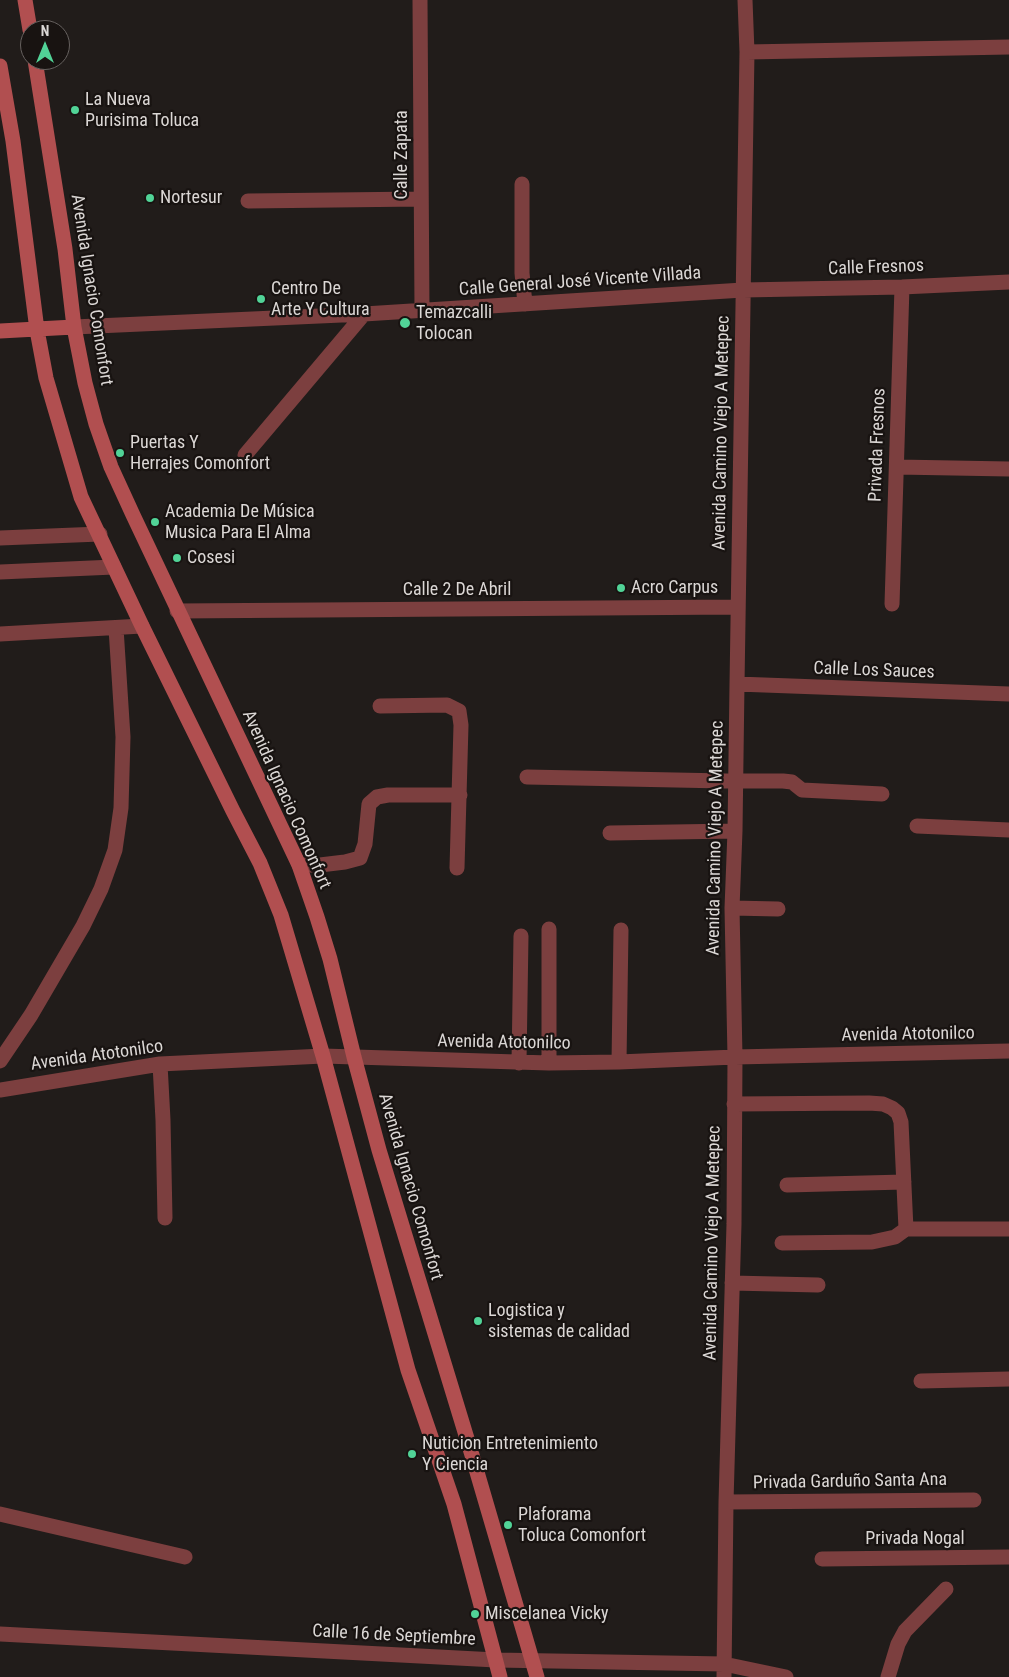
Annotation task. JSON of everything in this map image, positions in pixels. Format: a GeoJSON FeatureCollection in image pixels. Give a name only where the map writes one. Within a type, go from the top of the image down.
{"type":"FeatureCollection","features":[{"type":"Feature","properties":{"kind":"main road"},"geometry":{"type":"LineString","coordinates":[[25,0],[28,20]]}},
{"type":"Feature","properties":{"kind":"main road"},"geometry":{"type":"LineString","coordinates":[[0,66],[13,140],[37,330],[46,378],[81,497],[142,626],[260,863],[281,915],[323,1056],[408,1370],[454,1504],[500,1677]]}},
{"type":"Feature","properties":{"kind":"main road","name":"Avenida Ignacio Comonfort"},"geometry":{"type":"LineString","coordinates":[[37,70],[65,249],[74,327],[85,383],[96,424],[111,467],[299,865],[330,959],[382,1160],[537,1677]]}},
{"type":"Feature","properties":{"kind":"main road","name":"Calle General José Vicente Villada"},"geometry":{"type":"LineString","coordinates":[[0,331],[74,327]]}},
{"type":"Feature","properties":{"kind":"street","name":"Calle Zapata"},"geometry":{"type":"LineString","coordinates":[[420,0],[422,311]]}},
{"type":"Feature","properties":{"kind":"street","name":"Avenida Camino Viejo A Metepec"},"geometry":{"type":"LineString","coordinates":[[724,1671],[726,1502],[734,1224],[735,1057],[732,908],[738,684],[746,0]]}},
{"type":"Feature","properties":{"kind":"street"},"geometry":{"type":"LineString","coordinates":[[746,52],[1009,47]]}},
{"type":"Feature","properties":{"kind":"street"},"geometry":{"type":"LineString","coordinates":[[522,184],[522,273],[525,304]]}},
{"type":"Feature","properties":{"kind":"street"},"geometry":{"type":"LineString","coordinates":[[248,201],[421,199]]}},
{"type":"Feature","properties":{"kind":"street","name":"Calle Fresnos"},"geometry":{"type":"LineString","coordinates":[[743,290],[902,287],[1009,282]]}},
{"type":"Feature","properties":{"kind":"street","name":"Privada Fresnos"},"geometry":{"type":"LineString","coordinates":[[892,604],[902,287]]}},
{"type":"Feature","properties":{"kind":"street","name":"Calle General José Vicente Villada"},"geometry":{"type":"LineString","coordinates":[[74,327],[422,311],[743,290]]}},
{"type":"Feature","properties":{"kind":"street"},"geometry":{"type":"LineString","coordinates":[[245,454],[364,314]]}},
{"type":"Feature","properties":{"kind":"street"},"geometry":{"type":"LineString","coordinates":[[896,467],[1009,469]]}},
{"type":"Feature","properties":{"kind":"street"},"geometry":{"type":"LineString","coordinates":[[0,538],[100,534]]}},
{"type":"Feature","properties":{"kind":"street"},"geometry":{"type":"LineString","coordinates":[[0,572],[114,567]]}},
{"type":"Feature","properties":{"kind":"street","name":"Calle 2 De Abril"},"geometry":{"type":"LineString","coordinates":[[177,610],[738,606]]}},
{"type":"Feature","properties":{"kind":"street"},"geometry":{"type":"LineString","coordinates":[[0,634],[142,626]]}},
{"type":"Feature","properties":{"kind":"street"},"geometry":{"type":"LineString","coordinates":[[0,1061],[31,1015],[83,926],[101,889],[116,850],[121,808],[123,737],[116,628]]}},
{"type":"Feature","properties":{"kind":"street","name":"Calle Los Sauces"},"geometry":{"type":"LineString","coordinates":[[738,684],[1009,694]]}},
{"type":"Feature","properties":{"kind":"street"},"geometry":{"type":"LineString","coordinates":[[380,706],[447,705],[459,711],[462,725],[457,868]]}},
{"type":"Feature","properties":{"kind":"street"},"geometry":{"type":"LineString","coordinates":[[527,777],[788,781],[802,790],[882,794]]}},
{"type":"Feature","properties":{"kind":"street"},"geometry":{"type":"LineString","coordinates":[[299,865],[320,865],[354,861],[360,858],[365,844],[369,804],[377,797],[388,795],[460,795]]}},
{"type":"Feature","properties":{"kind":"street"},"geometry":{"type":"LineString","coordinates":[[917,826],[1009,830]]}},
{"type":"Feature","properties":{"kind":"street"},"geometry":{"type":"LineString","coordinates":[[610,833],[735,831]]}},
{"type":"Feature","properties":{"kind":"street"},"geometry":{"type":"LineString","coordinates":[[732,908],[778,910]]}},
{"type":"Feature","properties":{"kind":"street"},"geometry":{"type":"LineString","coordinates":[[549,929],[549,1063]]}},
{"type":"Feature","properties":{"kind":"street"},"geometry":{"type":"LineString","coordinates":[[619,1062],[622,930]]}},
{"type":"Feature","properties":{"kind":"street"},"geometry":{"type":"LineString","coordinates":[[519,1063],[520,936]]}},
{"type":"Feature","properties":{"kind":"street","name":"Avenida Atotonilco"},"geometry":{"type":"LineString","coordinates":[[0,1090],[160,1064],[323,1056],[549,1063],[1009,1051]]}},
{"type":"Feature","properties":{"kind":"street"},"geometry":{"type":"LineString","coordinates":[[160,1064],[165,1218]]}},
{"type":"Feature","properties":{"kind":"street"},"geometry":{"type":"LineString","coordinates":[[734,1104],[869,1103],[883,1104],[892,1108],[898,1113],[901,1122],[906,1229]]}},
{"type":"Feature","properties":{"kind":"street"},"geometry":{"type":"LineString","coordinates":[[788,1185],[904,1182]]}},
{"type":"Feature","properties":{"kind":"street"},"geometry":{"type":"LineString","coordinates":[[782,1243],[872,1242],[895,1237],[906,1229],[1009,1229]]}},
{"type":"Feature","properties":{"kind":"street"},"geometry":{"type":"LineString","coordinates":[[732,1283],[818,1285]]}},
{"type":"Feature","properties":{"kind":"street"},"geometry":{"type":"LineString","coordinates":[[921,1381],[1009,1380]]}},
{"type":"Feature","properties":{"kind":"street","name":"Privada Garduño Santa Ana"},"geometry":{"type":"LineString","coordinates":[[726,1502],[974,1500]]}},
{"type":"Feature","properties":{"kind":"street"},"geometry":{"type":"LineString","coordinates":[[0,1514],[186,1558]]}},
{"type":"Feature","properties":{"kind":"street","name":"Privada Nogal"},"geometry":{"type":"LineString","coordinates":[[822,1559],[1009,1557]]}},
{"type":"Feature","properties":{"kind":"street"},"geometry":{"type":"LineString","coordinates":[[888,1677],[898,1644],[905,1632],[946,1589]]}},
{"type":"Feature","properties":{"kind":"street","name":"Calle 16 de Septiembre"},"geometry":{"type":"LineString","coordinates":[[0,1634],[724,1671],[786,1677]]}},
{"type":"Feature","properties":{"kind":"place","name":"La Nueva Purisima Toluca"},"geometry":{"type":"Point","coordinates":[75,110]}},
{"type":"Feature","properties":{"kind":"place","name":"Nortesur"},"geometry":{"type":"Point","coordinates":[150,198]}},
{"type":"Feature","properties":{"kind":"place","name":"Centro De Arte Y Cultura"},"geometry":{"type":"Point","coordinates":[261,299]}},
{"type":"Feature","properties":{"kind":"place","name":"Temazcalli Tolocan"},"geometry":{"type":"Point","coordinates":[405,323]}},
{"type":"Feature","properties":{"kind":"place","name":"Puertas Y Herrajes Comonfort"},"geometry":{"type":"Point","coordinates":[120,453]}},
{"type":"Feature","properties":{"kind":"place","name":"Academia De Música Musica Para El Alma"},"geometry":{"type":"Point","coordinates":[155,522]}},
{"type":"Feature","properties":{"kind":"place","name":"Cosesi"},"geometry":{"type":"Point","coordinates":[177,558]}},
{"type":"Feature","properties":{"kind":"place","name":"Acro Carpus"},"geometry":{"type":"Point","coordinates":[621,588]}},
{"type":"Feature","properties":{"kind":"place","name":"Logistica y sistemas de calidad"},"geometry":{"type":"Point","coordinates":[478,1321]}},
{"type":"Feature","properties":{"kind":"place","name":"Nuticion Entretenimiento Y Ciencia"},"geometry":{"type":"Point","coordinates":[412,1454]}},
{"type":"Feature","properties":{"kind":"place","name":"Plaforama Toluca Comonfort"},"geometry":{"type":"Point","coordinates":[508,1525]}},
{"type":"Feature","properties":{"kind":"place","name":"Miscelanea Vicky"},"geometry":{"type":"Point","coordinates":[475,1614]}}]}
